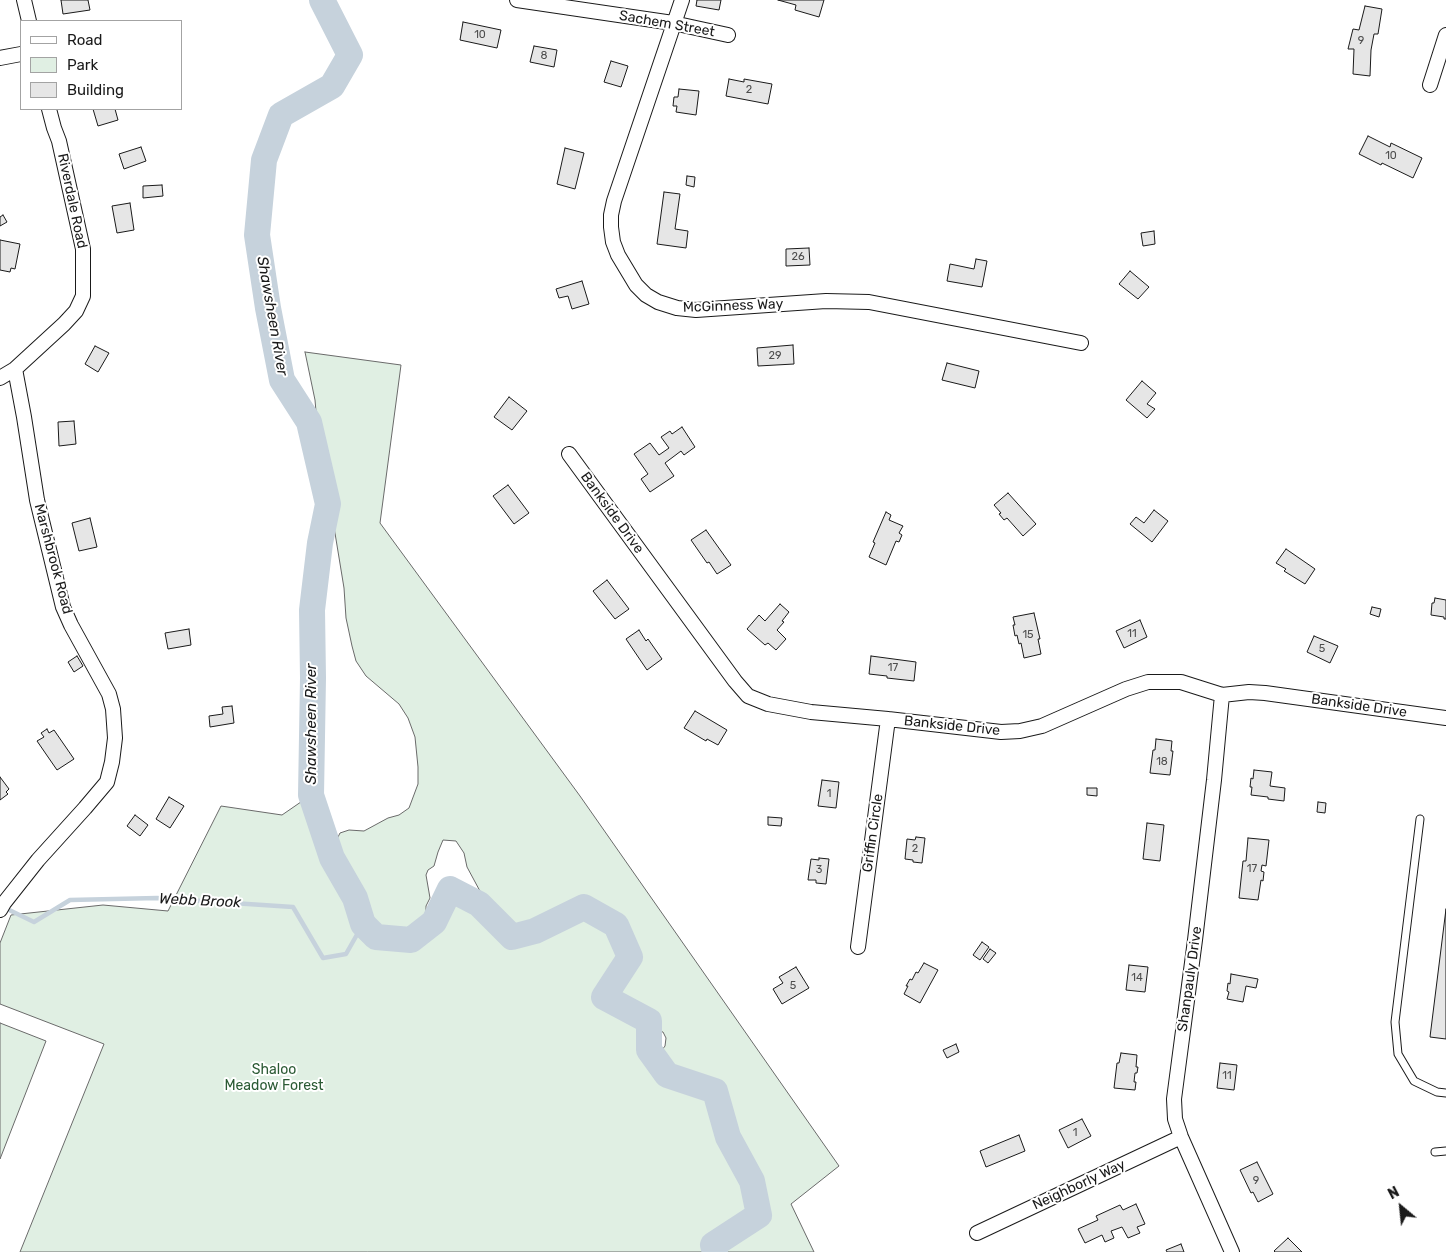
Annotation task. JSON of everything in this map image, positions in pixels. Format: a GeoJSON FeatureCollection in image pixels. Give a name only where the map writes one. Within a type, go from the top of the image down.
{"type":"FeatureCollection","features":[{"type":"Feature","properties":{"kind":"street"},"geometry":{"type":"LineString","coordinates":[[24,0],[29,20]]}},
{"type":"Feature","properties":{"kind":"street","name":"Sachem Street"},"geometry":{"type":"LineString","coordinates":[[517,0],[673,23],[728,35]]}},
{"type":"Feature","properties":{"kind":"street"},"geometry":{"type":"LineString","coordinates":[[673,23],[682,0]]}},
{"type":"Feature","properties":{"kind":"street","name":"McGinness Way"},"geometry":{"type":"LineString","coordinates":[[673,23],[611,215],[613,242],[618,254],[636,285],[646,296],[677,308],[696,310],[826,301],[869,302],[1081,343]]}},
{"type":"Feature","properties":{"kind":"street"},"geometry":{"type":"LineString","coordinates":[[1430,85],[1446,35]]}},
{"type":"Feature","properties":{"kind":"street"},"geometry":{"type":"LineString","coordinates":[[0,58],[20,54]]}},
{"type":"Feature","properties":{"kind":"street","name":"Riverdale Road"},"geometry":{"type":"LineString","coordinates":[[0,378],[15,369],[64,324],[76,311],[83,296],[83,249],[59,141],[49,110]]}},
{"type":"Feature","properties":{"kind":"street","name":"Marshbrook Road"},"geometry":{"type":"LineString","coordinates":[[0,910],[38,860],[107,782],[112,762],[114,738],[113,709],[109,694],[71,626],[63,607],[37,500],[15,369]]}},
{"type":"Feature","properties":{"kind":"street","name":"Bankside Drive"},"geometry":{"type":"LineString","coordinates":[[569,454],[735,681],[748,696],[768,704],[802,710],[1001,732],[1020,731],[1042,726],[1126,689],[1148,682],[1181,682],[1222,695],[1249,692],[1265,693],[1446,718]]}},
{"type":"Feature","properties":{"kind":"street","name":"Shanpauly Drive"},"geometry":{"type":"LineString","coordinates":[[1222,695],[1195,940],[1174,1098],[1175,1119],[1181,1137],[1232,1252]]}},
{"type":"Feature","properties":{"kind":"street","name":"Griffin Circle"},"geometry":{"type":"LineString","coordinates":[[858,947],[888,719]]}},
{"type":"Feature","properties":{"kind":"street","name":"Neighborly Way"},"geometry":{"type":"LineString","coordinates":[[977,1233],[1181,1137]]}},
{"type":"Feature","properties":{"kind":"lane"},"geometry":{"type":"LineString","coordinates":[[1420,819],[1395,1022],[1398,1054],[1414,1081],[1437,1092],[1446,1093]]}},
{"type":"Feature","properties":{"kind":"lane"},"geometry":{"type":"LineString","coordinates":[[1435,1152],[1446,1151]]}},
{"type":"Feature","properties":{"kind":"green space","name":"Shaloo Meadow Forest"},"geometry":{"type":"Polygon","coordinates":[[[305,352],[401,365],[380,523],[580,796],[839,1166],[791,1204],[814,1252],[723,1252],[727,1249],[734,1231],[713,1245],[715,1252],[20,1252],[104,1044],[0,1004],[0,943],[11,915],[103,905],[168,911],[221,806],[282,815],[311,795],[332,858],[355,898],[363,924],[376,937],[411,940],[434,922],[450,889],[479,904],[495,919],[467,867],[464,853],[456,841],[443,840],[434,866],[428,870],[426,875],[430,898],[426,906],[423,927],[418,932],[382,934],[374,930],[364,913],[359,884],[341,861],[336,841],[340,833],[349,830],[364,831],[388,818],[399,815],[409,808],[418,784],[418,767],[415,737],[408,718],[399,704],[366,676],[356,661],[346,618],[344,588],[333,521],[325,494],[315,400],[305,352]],[[584,907],[563,908],[557,911],[542,922],[536,930],[584,907]],[[625,965],[604,997],[612,1002],[621,983],[625,965]],[[641,1013],[635,1014],[649,1021],[649,1050],[653,1055],[662,1050],[665,1046],[666,1038],[663,1032],[655,1030],[646,1015],[641,1013]]]}},
{"type":"Feature","properties":{"kind":"green space"},"geometry":{"type":"Polygon","coordinates":[[[0,1023],[46,1041],[0,1159],[0,1023]]]}},
{"type":"Feature","properties":{"kind":"building"},"geometry":{"type":"Polygon","coordinates":[[[61,0],[88,0],[90,10],[63,14],[61,0]]]}},
{"type":"Feature","properties":{"kind":"building"},"geometry":{"type":"Polygon","coordinates":[[[697,0],[721,0],[719,10],[696,6],[697,0]]]}},
{"type":"Feature","properties":{"kind":"building"},"geometry":{"type":"Polygon","coordinates":[[[778,0],[824,0],[819,17],[795,10],[796,5],[778,0]]]}},
{"type":"Feature","properties":{"kind":"building"},"geometry":{"type":"Polygon","coordinates":[[[1365,6],[1382,9],[1378,34],[1374,34],[1371,50],[1370,76],[1353,74],[1354,49],[1348,49],[1353,29],[1359,30],[1365,6]]]}},
{"type":"Feature","properties":{"kind":"building"},"geometry":{"type":"Polygon","coordinates":[[[463,22],[501,30],[497,48],[460,40],[463,22]]]}},
{"type":"Feature","properties":{"kind":"building"},"geometry":{"type":"Polygon","coordinates":[[[534,46],[557,50],[554,67],[530,62],[534,46]]]}},
{"type":"Feature","properties":{"kind":"building"},"geometry":{"type":"Polygon","coordinates":[[[611,61],[628,66],[621,87],[604,82],[611,61]]]}},
{"type":"Feature","properties":{"kind":"building"},"geometry":{"type":"Polygon","coordinates":[[[729,79],[744,82],[744,79],[772,84],[768,104],[726,96],[729,79]]]}},
{"type":"Feature","properties":{"kind":"building"},"geometry":{"type":"Polygon","coordinates":[[[679,89],[699,91],[696,115],[676,112],[677,106],[673,106],[674,97],[678,97],[679,89]]]}},
{"type":"Feature","properties":{"kind":"building"},"geometry":{"type":"Polygon","coordinates":[[[93,110],[115,110],[118,120],[98,126],[93,110]]]}},
{"type":"Feature","properties":{"kind":"building"},"geometry":{"type":"Polygon","coordinates":[[[1368,136],[1390,147],[1391,143],[1422,158],[1413,178],[1359,154],[1368,136]]]}},
{"type":"Feature","properties":{"kind":"building"},"geometry":{"type":"Polygon","coordinates":[[[141,147],[146,161],[124,169],[119,154],[141,147]]]}},
{"type":"Feature","properties":{"kind":"building"},"geometry":{"type":"Polygon","coordinates":[[[565,148],[584,153],[575,189],[557,184],[565,148]]]}},
{"type":"Feature","properties":{"kind":"building"},"geometry":{"type":"Polygon","coordinates":[[[687,176],[695,177],[694,187],[686,185],[687,176]]]}},
{"type":"Feature","properties":{"kind":"building"},"geometry":{"type":"Polygon","coordinates":[[[162,185],[163,196],[143,198],[143,186],[162,185]]]}},
{"type":"Feature","properties":{"kind":"building"},"geometry":{"type":"Polygon","coordinates":[[[664,192],[680,194],[675,229],[688,231],[686,248],[657,244],[664,192]]]}},
{"type":"Feature","properties":{"kind":"building"},"geometry":{"type":"Polygon","coordinates":[[[130,203],[134,230],[117,233],[112,206],[130,203]]]}},
{"type":"Feature","properties":{"kind":"building"},"geometry":{"type":"Polygon","coordinates":[[[3,215],[7,222],[0,226],[0,217],[3,215]]]}},
{"type":"Feature","properties":{"kind":"building"},"geometry":{"type":"Polygon","coordinates":[[[1154,231],[1155,244],[1143,246],[1141,233],[1154,231]]]}},
{"type":"Feature","properties":{"kind":"building"},"geometry":{"type":"Polygon","coordinates":[[[0,240],[20,244],[15,269],[11,268],[10,272],[0,270],[0,240]]]}},
{"type":"Feature","properties":{"kind":"building"},"geometry":{"type":"Polygon","coordinates":[[[809,248],[810,265],[786,266],[786,249],[809,248]]]}},
{"type":"Feature","properties":{"kind":"building"},"geometry":{"type":"Polygon","coordinates":[[[976,259],[987,261],[982,287],[947,281],[950,264],[974,269],[976,259]]]}},
{"type":"Feature","properties":{"kind":"building"},"geometry":{"type":"Polygon","coordinates":[[[1130,271],[1149,287],[1138,299],[1119,284],[1130,271]]]}},
{"type":"Feature","properties":{"kind":"building"},"geometry":{"type":"Polygon","coordinates":[[[582,281],[589,304],[572,309],[568,296],[559,298],[556,289],[582,281]]]}},
{"type":"Feature","properties":{"kind":"building"},"geometry":{"type":"Polygon","coordinates":[[[793,345],[794,364],[758,366],[757,348],[793,345]]]}},
{"type":"Feature","properties":{"kind":"building"},"geometry":{"type":"Polygon","coordinates":[[[95,346],[109,353],[98,372],[85,364],[95,346]]]}},
{"type":"Feature","properties":{"kind":"building"},"geometry":{"type":"Polygon","coordinates":[[[947,363],[979,371],[975,388],[942,380],[947,363]]]}},
{"type":"Feature","properties":{"kind":"building"},"geometry":{"type":"Polygon","coordinates":[[[1142,381],[1156,393],[1147,404],[1155,409],[1147,418],[1126,400],[1142,381]]]}},
{"type":"Feature","properties":{"kind":"building"},"geometry":{"type":"Polygon","coordinates":[[[509,397],[527,411],[512,430],[494,417],[509,397]]]}},
{"type":"Feature","properties":{"kind":"building"},"geometry":{"type":"Polygon","coordinates":[[[74,421],[76,444],[59,446],[58,422],[74,421]]]}},
{"type":"Feature","properties":{"kind":"building"},"geometry":{"type":"Polygon","coordinates":[[[682,427],[695,447],[684,455],[681,451],[665,463],[674,476],[650,492],[641,479],[648,474],[634,454],[650,443],[659,455],[669,448],[661,437],[670,431],[672,434],[682,427]]]}},
{"type":"Feature","properties":{"kind":"building"},"geometry":{"type":"Polygon","coordinates":[[[508,485],[529,513],[514,524],[493,496],[508,485]]]}},
{"type":"Feature","properties":{"kind":"building"},"geometry":{"type":"Polygon","coordinates":[[[1008,493],[1036,524],[1023,536],[1007,518],[1004,520],[994,505],[1008,493]]]}},
{"type":"Feature","properties":{"kind":"building"},"geometry":{"type":"Polygon","coordinates":[[[1154,510],[1168,521],[1152,542],[1130,524],[1136,517],[1144,523],[1154,510]]]}},
{"type":"Feature","properties":{"kind":"building"},"geometry":{"type":"Polygon","coordinates":[[[886,512],[891,515],[889,520],[903,526],[899,533],[902,535],[899,542],[896,541],[886,565],[869,557],[875,543],[873,542],[886,512]]]}},
{"type":"Feature","properties":{"kind":"building"},"geometry":{"type":"Polygon","coordinates":[[[90,518],[97,547],[79,551],[72,523],[90,518]]]}},
{"type":"Feature","properties":{"kind":"building"},"geometry":{"type":"Polygon","coordinates":[[[706,530],[731,565],[717,574],[691,540],[706,530]]]}},
{"type":"Feature","properties":{"kind":"building"},"geometry":{"type":"Polygon","coordinates":[[[1286,549],[1315,569],[1305,584],[1284,571],[1286,569],[1276,563],[1286,549]]]}},
{"type":"Feature","properties":{"kind":"building"},"geometry":{"type":"Polygon","coordinates":[[[607,580],[629,609],[615,619],[593,591],[607,580]]]}},
{"type":"Feature","properties":{"kind":"building"},"geometry":{"type":"Polygon","coordinates":[[[1435,598],[1446,600],[1446,619],[1431,615],[1432,603],[1434,603],[1435,598]]]}},
{"type":"Feature","properties":{"kind":"building"},"geometry":{"type":"Polygon","coordinates":[[[780,604],[789,612],[777,630],[786,639],[776,650],[768,643],[765,645],[747,629],[759,615],[765,621],[780,604]]]}},
{"type":"Feature","properties":{"kind":"building"},"geometry":{"type":"Polygon","coordinates":[[[1372,607],[1381,609],[1379,617],[1370,614],[1372,607]]]}},
{"type":"Feature","properties":{"kind":"building"},"geometry":{"type":"Polygon","coordinates":[[[1034,613],[1040,639],[1038,639],[1041,654],[1024,658],[1021,643],[1019,644],[1017,635],[1015,636],[1013,617],[1034,613]]]}},
{"type":"Feature","properties":{"kind":"building"},"geometry":{"type":"Polygon","coordinates":[[[1140,620],[1147,637],[1124,648],[1116,631],[1140,620]]]}},
{"type":"Feature","properties":{"kind":"building"},"geometry":{"type":"Polygon","coordinates":[[[189,629],[191,645],[168,649],[165,633],[189,629]]]}},
{"type":"Feature","properties":{"kind":"building"},"geometry":{"type":"Polygon","coordinates":[[[639,630],[662,659],[647,670],[626,639],[639,630]]]}},
{"type":"Feature","properties":{"kind":"building"},"geometry":{"type":"Polygon","coordinates":[[[1314,636],[1338,646],[1330,663],[1307,652],[1314,636]]]}},
{"type":"Feature","properties":{"kind":"building"},"geometry":{"type":"Polygon","coordinates":[[[77,656],[83,666],[74,672],[68,662],[77,656]]]}},
{"type":"Feature","properties":{"kind":"building"},"geometry":{"type":"Polygon","coordinates":[[[871,656],[916,662],[914,681],[869,674],[871,656]]]}},
{"type":"Feature","properties":{"kind":"building"},"geometry":{"type":"Polygon","coordinates":[[[232,706],[234,723],[210,727],[209,716],[223,714],[222,707],[232,706]]]}},
{"type":"Feature","properties":{"kind":"building"},"geometry":{"type":"Polygon","coordinates":[[[695,711],[727,730],[718,745],[707,739],[706,741],[684,728],[695,711]]]}},
{"type":"Feature","properties":{"kind":"building"},"geometry":{"type":"Polygon","coordinates":[[[47,729],[49,733],[54,730],[74,759],[57,770],[37,741],[44,737],[41,733],[47,729]]]}},
{"type":"Feature","properties":{"kind":"building"},"geometry":{"type":"Polygon","coordinates":[[[1156,739],[1172,741],[1171,751],[1173,751],[1170,775],[1150,773],[1156,739]]]}},
{"type":"Feature","properties":{"kind":"building"},"geometry":{"type":"Polygon","coordinates":[[[1254,770],[1272,772],[1270,786],[1285,788],[1284,801],[1251,795],[1251,778],[1253,779],[1254,770]]]}},
{"type":"Feature","properties":{"kind":"building"},"geometry":{"type":"Polygon","coordinates":[[[0,777],[9,789],[6,792],[8,794],[0,800],[0,777]]]}},
{"type":"Feature","properties":{"kind":"building"},"geometry":{"type":"Polygon","coordinates":[[[822,780],[839,782],[836,808],[818,806],[822,780]]]}},
{"type":"Feature","properties":{"kind":"building"},"geometry":{"type":"Polygon","coordinates":[[[1087,788],[1097,788],[1097,796],[1087,795],[1087,788]]]}},
{"type":"Feature","properties":{"kind":"building"},"geometry":{"type":"Polygon","coordinates":[[[169,797],[184,806],[170,828],[156,819],[169,797]]]}},
{"type":"Feature","properties":{"kind":"building"},"geometry":{"type":"Polygon","coordinates":[[[1318,802],[1326,803],[1325,813],[1317,812],[1318,802]]]}},
{"type":"Feature","properties":{"kind":"building"},"geometry":{"type":"Polygon","coordinates":[[[135,815],[148,825],[140,836],[127,826],[135,815]]]}},
{"type":"Feature","properties":{"kind":"building"},"geometry":{"type":"Polygon","coordinates":[[[768,817],[782,818],[781,826],[768,825],[768,817]]]}},
{"type":"Feature","properties":{"kind":"building"},"geometry":{"type":"Polygon","coordinates":[[[1147,823],[1164,825],[1160,861],[1143,859],[1147,823]]]}},
{"type":"Feature","properties":{"kind":"building"},"geometry":{"type":"Polygon","coordinates":[[[916,837],[925,838],[922,863],[905,859],[907,839],[915,840],[916,837]]]}},
{"type":"Feature","properties":{"kind":"building"},"geometry":{"type":"Polygon","coordinates":[[[1248,838],[1269,840],[1266,866],[1262,865],[1261,871],[1264,872],[1263,881],[1261,880],[1258,900],[1239,898],[1243,861],[1246,861],[1248,838]]]}},
{"type":"Feature","properties":{"kind":"building"},"geometry":{"type":"Polygon","coordinates":[[[819,858],[829,859],[826,884],[816,883],[816,880],[808,880],[811,859],[819,860],[819,858]]]}},
{"type":"Feature","properties":{"kind":"building"},"geometry":{"type":"Polygon","coordinates":[[[1446,909],[1446,1039],[1430,1037],[1446,909]]]}},
{"type":"Feature","properties":{"kind":"building"},"geometry":{"type":"Polygon","coordinates":[[[982,942],[989,947],[980,960],[973,955],[982,942]]]}},
{"type":"Feature","properties":{"kind":"building"},"geometry":{"type":"Polygon","coordinates":[[[990,949],[996,953],[988,963],[983,959],[990,949]]]}},
{"type":"Feature","properties":{"kind":"building"},"geometry":{"type":"Polygon","coordinates":[[[924,963],[938,970],[920,1003],[904,994],[910,979],[912,980],[924,963]]]}},
{"type":"Feature","properties":{"kind":"building"},"geometry":{"type":"Polygon","coordinates":[[[1129,965],[1148,967],[1145,992],[1126,990],[1129,965]]]}},
{"type":"Feature","properties":{"kind":"building"},"geometry":{"type":"Polygon","coordinates":[[[796,967],[809,988],[782,1004],[773,989],[783,983],[779,977],[796,967]]]}},
{"type":"Feature","properties":{"kind":"building"},"geometry":{"type":"Polygon","coordinates":[[[1231,974],[1258,979],[1256,988],[1246,986],[1243,1002],[1227,999],[1229,992],[1227,991],[1228,983],[1230,984],[1231,974]]]}},
{"type":"Feature","properties":{"kind":"building"},"geometry":{"type":"Polygon","coordinates":[[[956,1044],[959,1052],[947,1058],[943,1050],[956,1044]]]}},
{"type":"Feature","properties":{"kind":"building"},"geometry":{"type":"Polygon","coordinates":[[[1121,1053],[1137,1055],[1136,1067],[1138,1067],[1137,1073],[1135,1073],[1135,1090],[1114,1088],[1117,1063],[1119,1063],[1121,1053]]]}},
{"type":"Feature","properties":{"kind":"building"},"geometry":{"type":"Polygon","coordinates":[[[1220,1063],[1237,1065],[1234,1090],[1217,1088],[1220,1063]]]}},
{"type":"Feature","properties":{"kind":"building"},"geometry":{"type":"Polygon","coordinates":[[[1082,1119],[1091,1136],[1068,1148],[1059,1130],[1082,1119]]]}},
{"type":"Feature","properties":{"kind":"building"},"geometry":{"type":"Polygon","coordinates":[[[1019,1135],[1025,1151],[986,1167],[980,1151],[1019,1135]]]}},
{"type":"Feature","properties":{"kind":"building"},"geometry":{"type":"Polygon","coordinates":[[[1257,1162],[1273,1194],[1258,1202],[1253,1192],[1251,1193],[1240,1170],[1257,1162]]]}},
{"type":"Feature","properties":{"kind":"building"},"geometry":{"type":"Polygon","coordinates":[[[1136,1204],[1145,1224],[1137,1227],[1140,1233],[1128,1238],[1122,1227],[1111,1231],[1114,1238],[1105,1242],[1102,1235],[1085,1243],[1078,1229],[1098,1220],[1096,1216],[1120,1205],[1123,1210],[1136,1204]]]}},
{"type":"Feature","properties":{"kind":"building"},"geometry":{"type":"Polygon","coordinates":[[[1288,1238],[1302,1252],[1274,1251],[1288,1238]]]}},
{"type":"Feature","properties":{"kind":"building"},"geometry":{"type":"Polygon","coordinates":[[[1181,1244],[1184,1252],[1167,1252],[1166,1250],[1181,1244]]]}},
{"type":"Feature","properties":{"kind":"waterway","name":"Shawsheen River"},"geometry":{"type":"LineString","coordinates":[[322,0],[350,55],[332,86],[281,115],[264,160],[257,235],[268,308],[282,380],[309,422],[328,504],[320,543],[312,610],[311,795],[332,858],[355,898],[363,924],[376,937],[411,940],[434,922],[450,889],[479,904],[512,937],[535,931],[584,907],[616,925],[630,957],[604,997],[649,1021],[649,1050],[667,1075],[715,1091],[728,1137],[752,1181],[759,1215],[713,1245],[715,1252]]}},
{"type":"Feature","properties":{"kind":"waterway","name":"Webb Brook"},"geometry":{"type":"LineString","coordinates":[[3,907],[34,922],[70,900],[157,898],[293,907],[323,958],[346,954],[363,924]]}}]}
